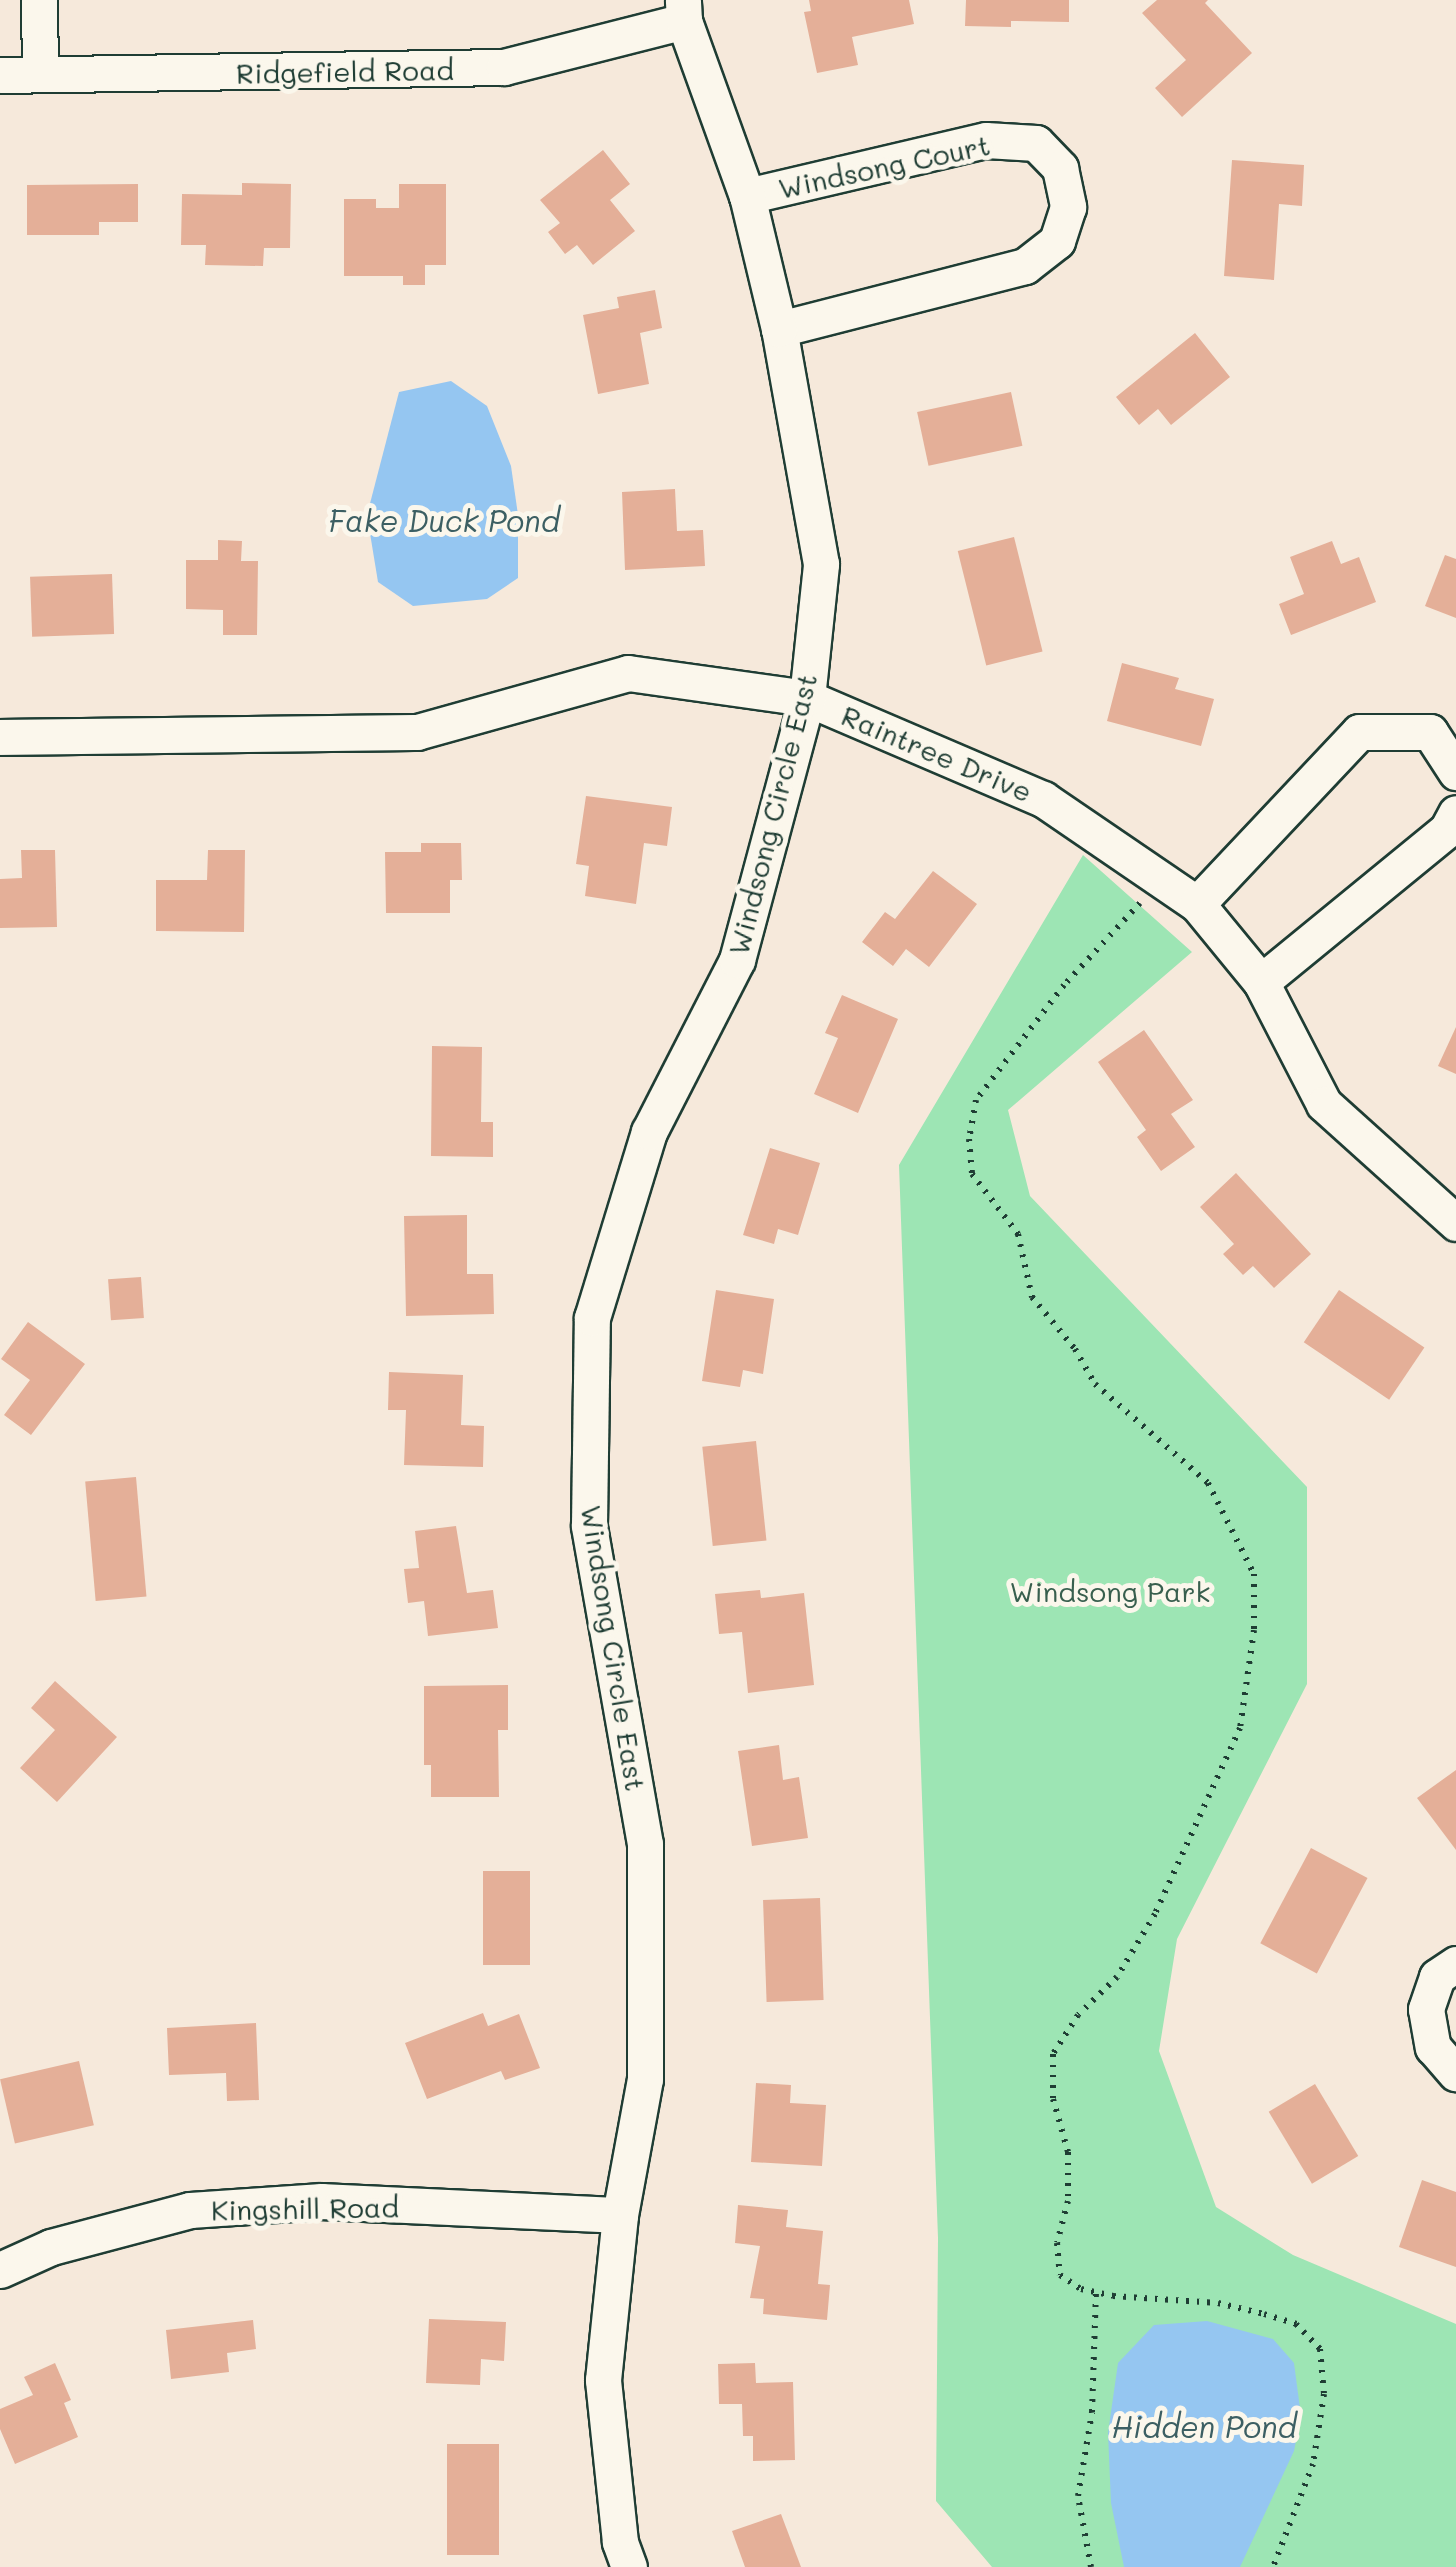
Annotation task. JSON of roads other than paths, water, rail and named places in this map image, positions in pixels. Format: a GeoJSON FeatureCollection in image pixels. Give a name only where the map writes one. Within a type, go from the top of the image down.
{"type":"FeatureCollection","features":[{"type":"Feature","properties":{"kind":"street"},"geometry":{"type":"LineString","coordinates":[[39,0],[40,73]]}},
{"type":"Feature","properties":{"kind":"street","name":"Ridgefield Road"},"geometry":{"type":"LineString","coordinates":[[0,75],[293,73],[504,66],[684,10]]}},
{"type":"Feature","properties":{"kind":"street","name":"Windsong Circle East"},"geometry":{"type":"LineString","coordinates":[[629,2567],[620,2542],[603,2380],[620,2216],[645,2079],[645,1844],[589,1524],[592,1318],[649,1132],[737,960],[807,698],[821,564],[779,329],[747,196],[684,10]]}},
{"type":"Feature","properties":{"kind":"street","name":"Windsong Court"},"geometry":{"type":"LineString","coordinates":[[747,196],[986,140],[1036,143],[1060,168],[1068,207],[1057,242],[1025,266],[779,329]]}},
{"type":"Feature","properties":{"kind":"street","name":"Raintree Drive"},"geometry":{"type":"LineString","coordinates":[[0,737],[416,732],[628,673],[807,698],[1042,799],[1198,904],[1261,982],[1324,1104],[1456,1223]]}},
{"type":"Feature","properties":{"kind":"street"},"geometry":{"type":"LineString","coordinates":[[1198,904],[1360,732],[1430,732],[1456,772]]}},
{"type":"Feature","properties":{"kind":"street"},"geometry":{"type":"LineString","coordinates":[[1261,982],[1447,830],[1456,813]]}},
{"type":"Feature","properties":{"kind":"street"},"geometry":{"type":"LineString","coordinates":[[1456,1964],[1437,1977],[1426,2009],[1433,2047],[1456,2073]]}},
{"type":"Feature","properties":{"kind":"street","name":"Kingshill Road"},"geometry":{"type":"LineString","coordinates":[[0,2270],[50,2247],[190,2210],[322,2202],[620,2216]]}},
{"type":"Feature","properties":{"kind":"water","name":"Fake Duck Pond"},"geometry":{"type":"Polygon","coordinates":[[[451,381],[487,406],[511,466],[518,515],[518,578],[487,599],[413,606],[378,582],[367,515],[399,392],[451,381]]]}},
{"type":"Feature","properties":{"kind":"water","name":"Hidden Pond"},"geometry":{"type":"Polygon","coordinates":[[[1207,2321],[1273,2339],[1294,2363],[1301,2416],[1294,2451],[1240,2567],[1124,2567],[1111,2503],[1108,2433],[1118,2363],[1154,2325],[1207,2321]]]}},
{"type":"Feature","properties":{"kind":"park label","name":"Windsong Park"},"geometry":{"type":"Point","coordinates":[1110,1591]}}]}
